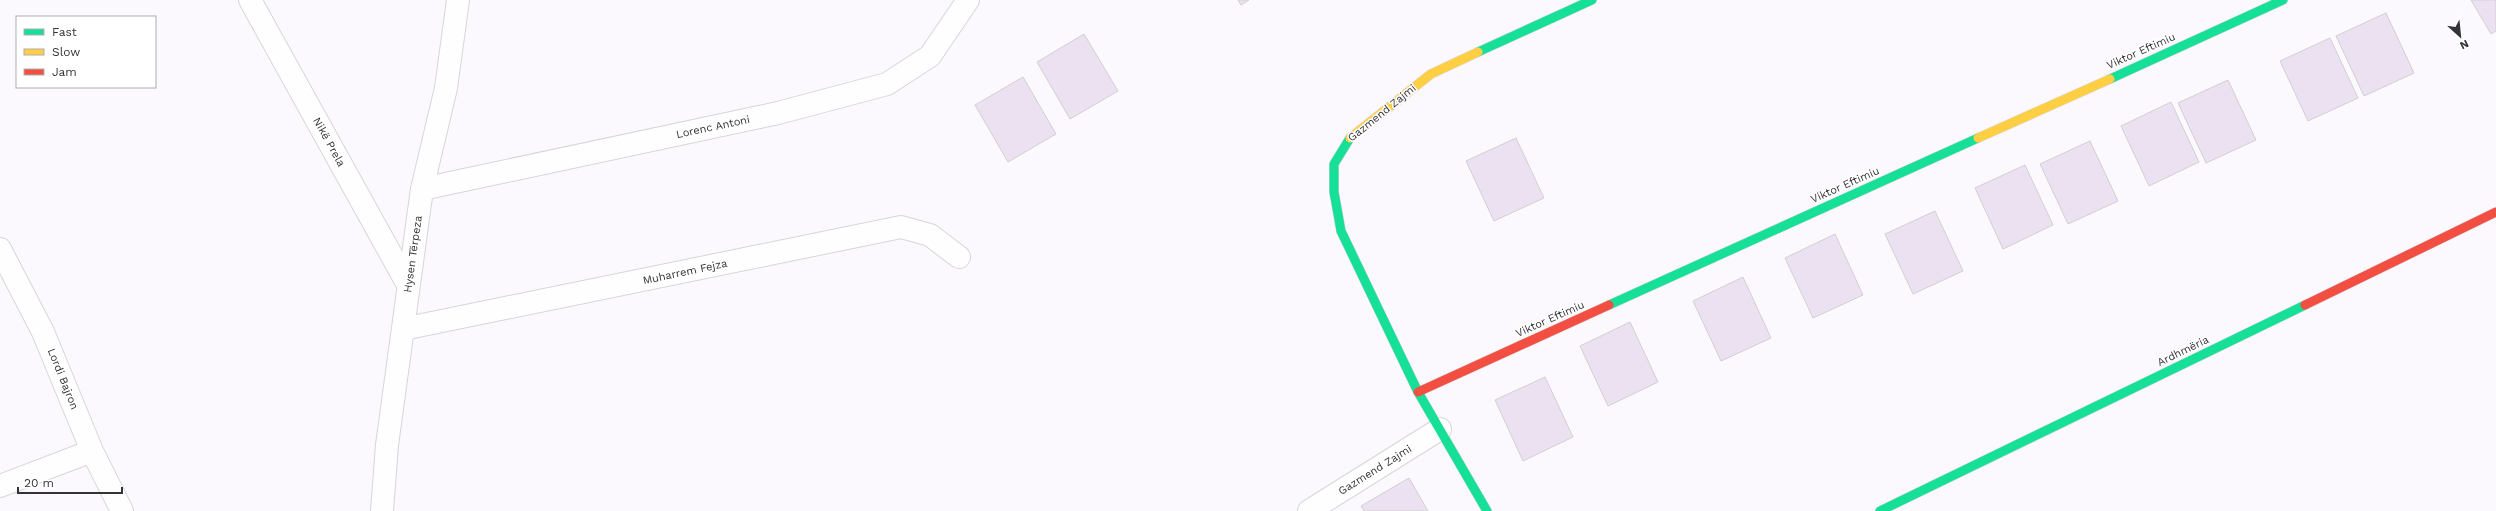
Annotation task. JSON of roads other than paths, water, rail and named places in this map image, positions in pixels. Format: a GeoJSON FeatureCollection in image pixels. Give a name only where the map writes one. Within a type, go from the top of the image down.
{"type":"FeatureCollection","features":[{"type":"Feature","properties":{"kind":"street","name":"Nikë Prela"},"geometry":{"type":"LineString","coordinates":[[250,0],[408,285]]}},
{"type":"Feature","properties":{"kind":"street","name":"Lorenc Antoni"},"geometry":{"type":"LineString","coordinates":[[422,189],[778,113],[887,84],[930,56],[968,0]]}},
{"type":"Feature","properties":{"kind":"street","name":"Gazmend Zajmi"},"geometry":{"type":"LineString","coordinates":[[1487,511],[1418,392],[1341,231],[1334,192],[1334,164],[1347,141],[1431,74],[1592,0]]}},
{"type":"Feature","properties":{"kind":"street","name":"Viktor Eftimiu"},"geometry":{"type":"LineString","coordinates":[[1418,392],[2283,0]]}},
{"type":"Feature","properties":{"kind":"street","name":"Hysen Tërpeza"},"geometry":{"type":"LineString","coordinates":[[382,511],[387,445],[422,189],[446,88],[457,1]]}},
{"type":"Feature","properties":{"kind":"street","name":"Ardhmëria"},"geometry":{"type":"LineString","coordinates":[[1880,511],[2496,212]]}},
{"type":"Feature","properties":{"kind":"street","name":"Muharrem Fejza"},"geometry":{"type":"LineString","coordinates":[[403,329],[901,227],[930,235],[959,257]]}},
{"type":"Feature","properties":{"kind":"street","name":"Lordi Bajron"},"geometry":{"type":"LineString","coordinates":[[0,249],[43,332],[92,451],[122,511]]}},
{"type":"Feature","properties":{"kind":"street","name":"Gazmend Zajmi"},"geometry":{"type":"LineString","coordinates":[[1310,511],[1440,429]]}},
{"type":"Feature","properties":{"kind":"street"},"geometry":{"type":"LineString","coordinates":[[0,486],[92,451]]}}]}
